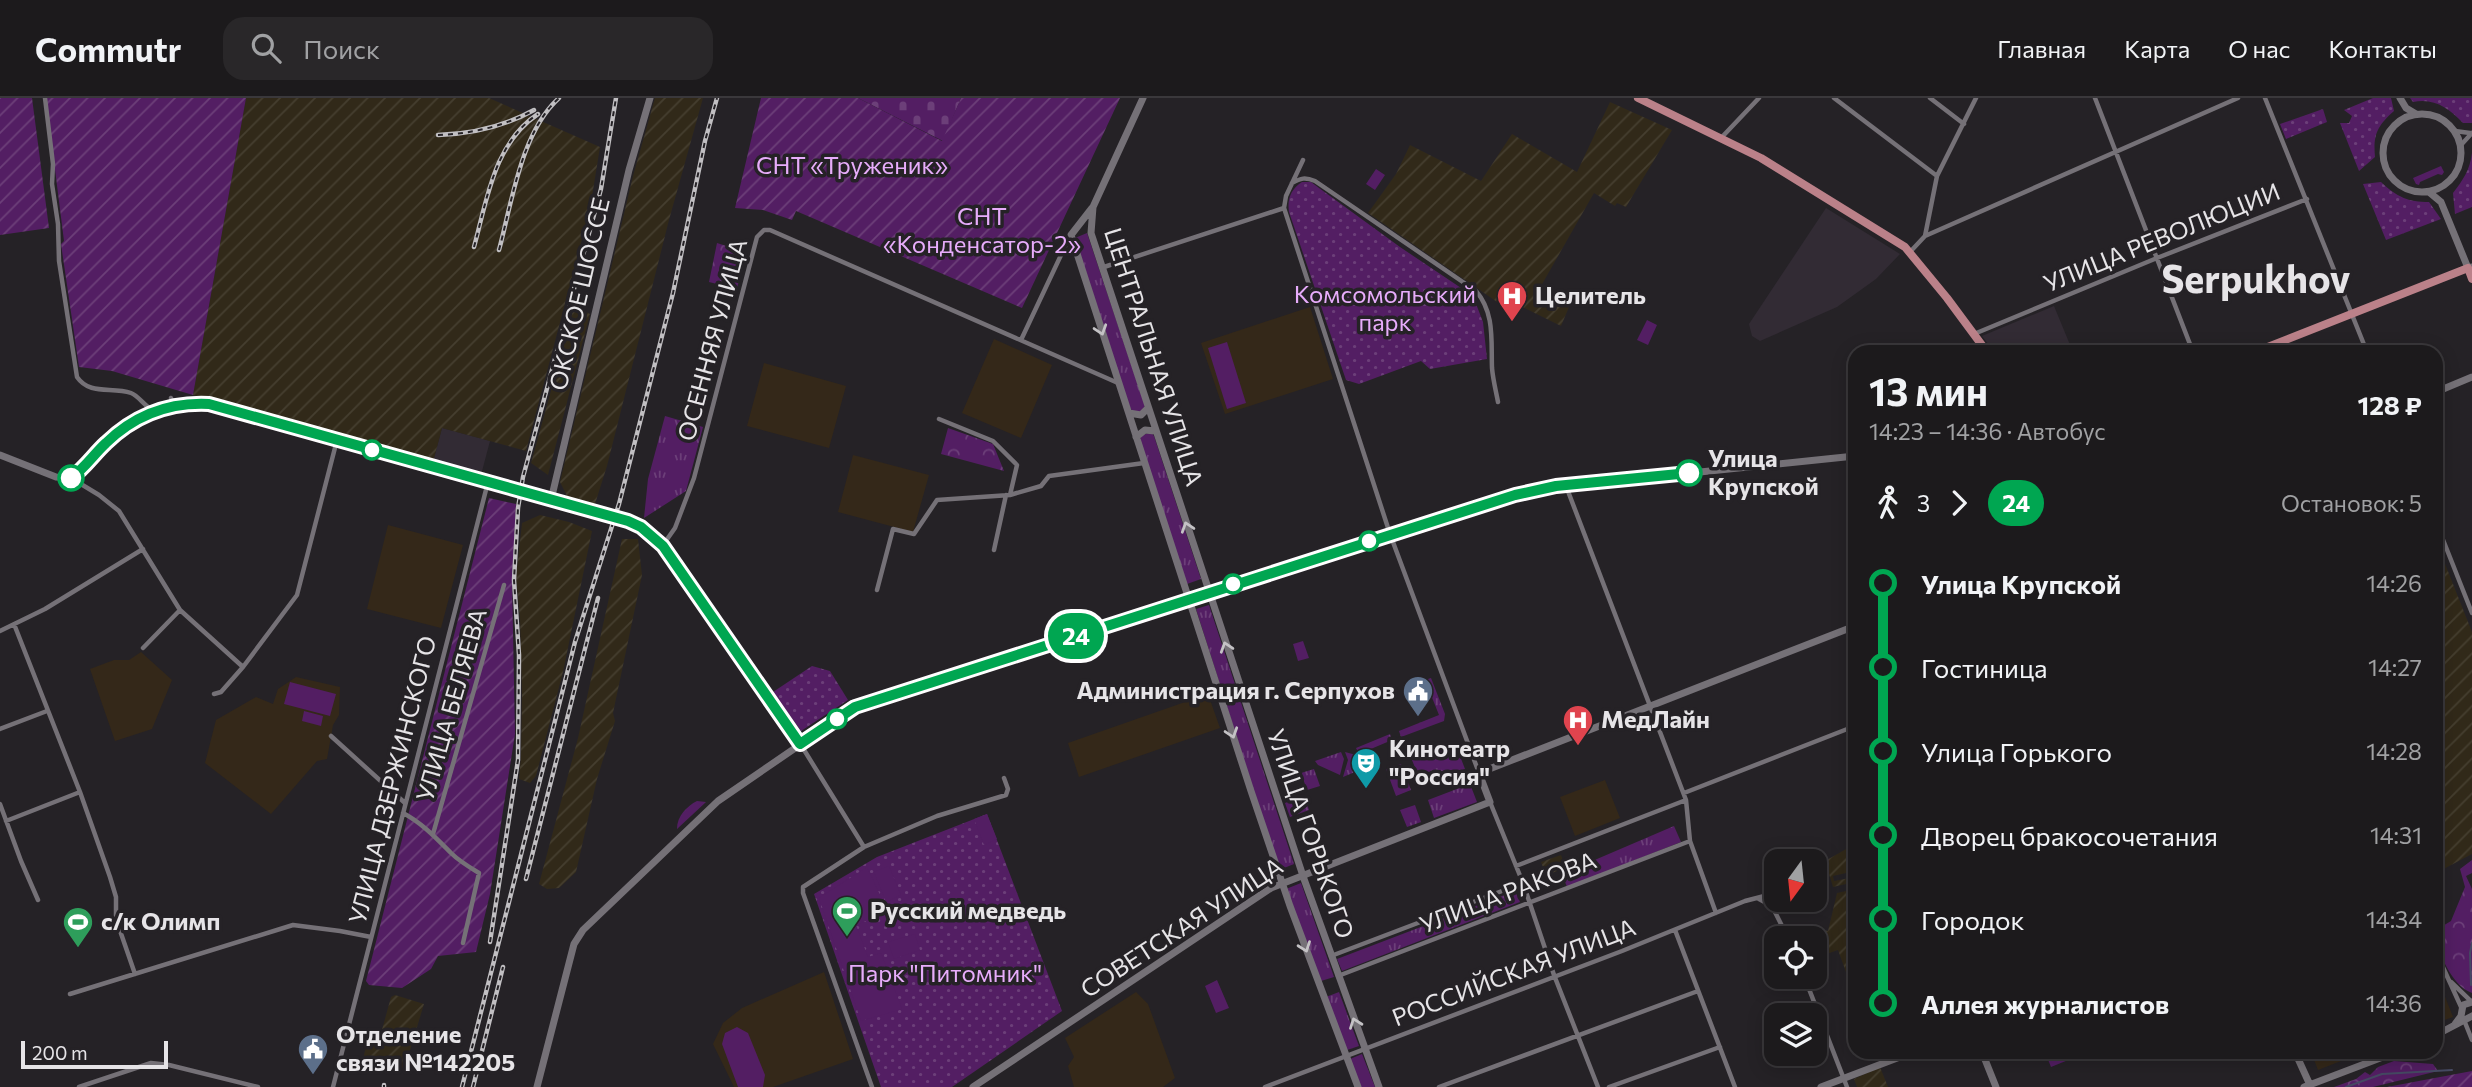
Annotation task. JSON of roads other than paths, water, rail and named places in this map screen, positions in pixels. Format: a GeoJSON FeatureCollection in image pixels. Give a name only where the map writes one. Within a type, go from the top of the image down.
{"type":"FeatureCollection","features":[{"type":"Feature","properties":{"kind":"main road"},"geometry":{"type":"LineString","coordinates":[[1638,98],[1722,137],[1883,232],[1910,252],[1982,345]]}},
{"type":"Feature","properties":{"kind":"main road"},"geometry":{"type":"LineString","coordinates":[[2272,345],[2470,267],[2472,279]]}},
{"type":"Feature","properties":{"kind":"street"},"geometry":{"type":"LineString","coordinates":[[45,98],[53,164],[52,184],[58,224],[59,261],[77,377],[85,386],[93,389],[132,393],[154,411]]}},
{"type":"Feature","properties":{"kind":"street","name":"ОКСКОЕ ШОССЕ"},"geometry":{"type":"LineString","coordinates":[[551,500],[629,170],[650,98]]}},
{"type":"Feature","properties":{"kind":"street","name":"ЦЕНТРАЛЬНАЯ УЛИЦА"},"geometry":{"type":"LineString","coordinates":[[1143,98],[1093,207],[1091,233],[1208,592]]}},
{"type":"Feature","properties":{"kind":"street"},"geometry":{"type":"LineString","coordinates":[[1722,137],[1759,98]]}},
{"type":"Feature","properties":{"kind":"street"},"geometry":{"type":"LineString","coordinates":[[1834,98],[1937,176]]}},
{"type":"Feature","properties":{"kind":"street"},"geometry":{"type":"LineString","coordinates":[[1930,98],[1964,124]]}},
{"type":"Feature","properties":{"kind":"street"},"geometry":{"type":"LineString","coordinates":[[1925,236],[1937,176],[1976,98]]}},
{"type":"Feature","properties":{"kind":"street"},"geometry":{"type":"LineString","coordinates":[[2095,98],[2190,345]]}},
{"type":"Feature","properties":{"kind":"street"},"geometry":{"type":"LineString","coordinates":[[1910,252],[1925,236],[2238,98]]}},
{"type":"Feature","properties":{"kind":"street"},"geometry":{"type":"LineString","coordinates":[[2265,98],[2364,345]]}},
{"type":"Feature","properties":{"kind":"street"},"geometry":{"type":"LineString","coordinates":[[2401,101],[2416,114]]}},
{"type":"Feature","properties":{"kind":"street"},"geometry":{"type":"LineString","coordinates":[[2400,120],[2401,101]]}},
{"type":"Feature","properties":{"kind":"street"},"geometry":{"type":"LineString","coordinates":[[2416,114],[2441,118],[2455,131],[2461,145],[2462,159],[2459,169],[2443,187],[2429,192],[2404,189],[2389,175],[2383,160],[2385,140],[2394,126],[2400,120],[2416,114]]}},
{"type":"Feature","properties":{"kind":"street"},"geometry":{"type":"LineString","coordinates":[[2455,131],[2472,133]]}},
{"type":"Feature","properties":{"kind":"street"},"geometry":{"type":"LineString","coordinates":[[2461,145],[2472,133]]}},
{"type":"Feature","properties":{"kind":"street"},"geometry":{"type":"LineString","coordinates":[[1303,160],[1284,208],[1390,534],[1598,1087]]}},
{"type":"Feature","properties":{"kind":"street"},"geometry":{"type":"LineString","coordinates":[[1292,183],[1307,177],[1315,181],[1476,291],[1490,322],[1492,370],[1498,402]]}},
{"type":"Feature","properties":{"kind":"street"},"geometry":{"type":"LineString","coordinates":[[2441,202],[2443,187]]}},
{"type":"Feature","properties":{"kind":"street"},"geometry":{"type":"LineString","coordinates":[[2429,192],[2441,202],[2470,267]]}},
{"type":"Feature","properties":{"kind":"street","name":"УЛИЦА РЕВОЛЮЦИИ"},"geometry":{"type":"LineString","coordinates":[[1975,334],[2307,199]]}},
{"type":"Feature","properties":{"kind":"street"},"geometry":{"type":"LineString","coordinates":[[1021,340],[1073,232],[1093,207]]}},
{"type":"Feature","properties":{"kind":"street"},"geometry":{"type":"LineString","coordinates":[[1104,267],[1284,208]]}},
{"type":"Feature","properties":{"kind":"street"},"geometry":{"type":"LineString","coordinates":[[1073,232],[1083,227],[1091,233]]}},
{"type":"Feature","properties":{"kind":"street","name":"ОСЕННЯЯ УЛИЦА"},"geometry":{"type":"LineString","coordinates":[[663,546],[675,528],[694,478],[757,237],[765,230],[771,230],[1119,384]]}},
{"type":"Feature","properties":{"kind":"street","name":"ЦЕНТРАЛЬНАЯ УЛИЦА"},"geometry":{"type":"LineString","coordinates":[[1073,232],[1189,598]]}},
{"type":"Feature","properties":{"kind":"street"},"geometry":{"type":"LineString","coordinates":[[2443,389],[2472,377]]}},
{"type":"Feature","properties":{"kind":"street"},"geometry":{"type":"LineString","coordinates":[[71,478],[116,433],[172,401],[209,404],[628,521],[641,527],[663,546],[800,744],[864,847]]}},
{"type":"Feature","properties":{"kind":"street"},"geometry":{"type":"LineString","coordinates":[[1129,412],[1141,415],[1148,408]]}},
{"type":"Feature","properties":{"kind":"street"},"geometry":{"type":"LineString","coordinates":[[939,419],[993,441],[1017,465],[994,550]]}},
{"type":"Feature","properties":{"kind":"street"},"geometry":{"type":"LineString","coordinates":[[1136,437],[1145,429],[1155,430]]}},
{"type":"Feature","properties":{"kind":"street"},"geometry":{"type":"LineString","coordinates":[[214,694],[221,692],[243,667],[298,595],[337,440]]}},
{"type":"Feature","properties":{"kind":"street"},"geometry":{"type":"LineString","coordinates":[[0,455],[56,477],[71,478],[119,510],[180,610],[243,667]]}},
{"type":"Feature","properties":{"kind":"street"},"geometry":{"type":"LineString","coordinates":[[537,1087],[567,971],[579,936],[718,801],[855,707],[1515,495],[1565,485],[1848,457]]}},
{"type":"Feature","properties":{"kind":"street"},"geometry":{"type":"LineString","coordinates":[[877,590],[893,529],[914,534],[937,500],[1008,495],[1041,486],[1049,476],[1145,463]]}},
{"type":"Feature","properties":{"kind":"street","name":"УЛИЦА ДЗЕРЖИНСКОГО"},"geometry":{"type":"LineString","coordinates":[[333,1087],[488,482]]}},
{"type":"Feature","properties":{"kind":"street"},"geometry":{"type":"LineString","coordinates":[[1565,485],[1684,793],[1690,841],[1716,913]]}},
{"type":"Feature","properties":{"kind":"street"},"geometry":{"type":"LineString","coordinates":[[2443,540],[2472,614]]}},
{"type":"Feature","properties":{"kind":"street"},"geometry":{"type":"LineString","coordinates":[[0,631],[45,609],[144,549]]}},
{"type":"Feature","properties":{"kind":"street","name":"УЛИЦА БЕЛЯЕВА"},"geometry":{"type":"LineString","coordinates":[[433,834],[503,585]]}},
{"type":"Feature","properties":{"kind":"street"},"geometry":{"type":"LineString","coordinates":[[2463,591],[2472,587]]}},
{"type":"Feature","properties":{"kind":"street","name":"УЛИЦА ГОРЬКОГО"},"geometry":{"type":"LineString","coordinates":[[1208,592],[1330,956],[1379,1087]]}},
{"type":"Feature","properties":{"kind":"street","name":"УЛИЦА ГОРЬКОГО"},"geometry":{"type":"LineString","coordinates":[[1189,598],[1282,883],[1357,1087]]}},
{"type":"Feature","properties":{"kind":"street"},"geometry":{"type":"LineString","coordinates":[[143,648],[180,610]]}},
{"type":"Feature","properties":{"kind":"street"},"geometry":{"type":"LineString","coordinates":[[14,624],[116,897],[116,919],[135,974]]}},
{"type":"Feature","properties":{"kind":"street"},"geometry":{"type":"LineString","coordinates":[[1479,773],[1848,629]]}},
{"type":"Feature","properties":{"kind":"street"},"geometry":{"type":"LineString","coordinates":[[0,729],[47,711]]}},
{"type":"Feature","properties":{"kind":"street"},"geometry":{"type":"LineString","coordinates":[[1684,793],[1848,729]]}},
{"type":"Feature","properties":{"kind":"street"},"geometry":{"type":"LineString","coordinates":[[331,736],[405,803]]}},
{"type":"Feature","properties":{"kind":"street"},"geometry":{"type":"LineString","coordinates":[[872,1087],[803,887],[864,847],[937,816],[1006,795],[1004,778]]}},
{"type":"Feature","properties":{"kind":"street"},"geometry":{"type":"LineString","coordinates":[[6,821],[79,792]]}},
{"type":"Feature","properties":{"kind":"street","name":"УЛИЦА РАКОВА"},"geometry":{"type":"LineString","coordinates":[[1516,866],[1686,800]]}},
{"type":"Feature","properties":{"kind":"street","name":"СОВЕТСКАЯ УЛИЦА"},"geometry":{"type":"LineString","coordinates":[[973,1087],[1219,921],[1282,883],[1490,802]]}},
{"type":"Feature","properties":{"kind":"street"},"geometry":{"type":"LineString","coordinates":[[0,804],[38,900]]}},
{"type":"Feature","properties":{"kind":"street"},"geometry":{"type":"LineString","coordinates":[[403,813],[415,819],[450,853],[480,875],[463,943]]}},
{"type":"Feature","properties":{"kind":"street","name":"УЛИЦА РАКОВА"},"geometry":{"type":"LineString","coordinates":[[1338,977],[1690,841]]}},
{"type":"Feature","properties":{"kind":"street","name":"УЛИЦА РАКОВА"},"geometry":{"type":"LineString","coordinates":[[1330,956],[1523,883]]}},
{"type":"Feature","properties":{"kind":"street","name":"РОССИЙСКАЯ УЛИЦА"},"geometry":{"type":"LineString","coordinates":[[1265,1087],[1764,896]]}},
{"type":"Feature","properties":{"kind":"street"},"geometry":{"type":"LineString","coordinates":[[1754,898],[1764,900],[1772,906],[1782,926]]}},
{"type":"Feature","properties":{"kind":"street"},"geometry":{"type":"LineString","coordinates":[[70,994],[293,925],[340,930],[371,937]]}},
{"type":"Feature","properties":{"kind":"street"},"geometry":{"type":"LineString","coordinates":[[1675,930],[1735,1087]]}},
{"type":"Feature","properties":{"kind":"street"},"geometry":{"type":"LineString","coordinates":[[2443,969],[2467,1016]]}},
{"type":"Feature","properties":{"kind":"street"},"geometry":{"type":"LineString","coordinates":[[2446,976],[2472,1002]]}},
{"type":"Feature","properties":{"kind":"street"},"geometry":{"type":"LineString","coordinates":[[1809,989],[1847,1087]]}},
{"type":"Feature","properties":{"kind":"street"},"geometry":{"type":"LineString","coordinates":[[1439,1087],[1698,991]]}},
{"type":"Feature","properties":{"kind":"street"},"geometry":{"type":"LineString","coordinates":[[2472,1002],[2465,1003],[2472,1040]]}},
{"type":"Feature","properties":{"kind":"street"},"geometry":{"type":"LineString","coordinates":[[2443,1032],[2452,1027],[2461,1016],[2467,1016]]}},
{"type":"Feature","properties":{"kind":"street"},"geometry":{"type":"LineString","coordinates":[[1609,1087],[1720,1047]]}},
{"type":"Feature","properties":{"kind":"street"},"geometry":{"type":"LineString","coordinates":[[1821,1087],[1894,1059]]}},
{"type":"Feature","properties":{"kind":"street"},"geometry":{"type":"LineString","coordinates":[[1985,1059],[1996,1087]]}},
{"type":"Feature","properties":{"kind":"street"},"geometry":{"type":"LineString","coordinates":[[2297,1059],[2307,1086],[2378,1059]]}},
{"type":"Feature","properties":{"kind":"street"},"geometry":{"type":"LineString","coordinates":[[79,1087],[96,1084],[150,1063],[169,1065],[258,1087]]}},
{"type":"Feature","properties":{"kind":"waterway"},"geometry":{"type":"LineString","coordinates":[[2471,985],[2472,943]]}},
{"type":"Feature","properties":{"kind":"waterway"},"geometry":{"type":"LineString","coordinates":[[2346,1087],[2382,1074],[2452,1070]]}},
{"type":"Feature","properties":{"kind":"railway"},"geometry":{"type":"LineString","coordinates":[[499,250],[527,148],[535,129],[559,98]]}},
{"type":"Feature","properties":{"kind":"railway"},"geometry":{"type":"LineString","coordinates":[[490,942],[518,760],[519,655],[514,580],[518,508],[523,477],[601,189],[616,98]]}},
{"type":"Feature","properties":{"kind":"railway"},"geometry":{"type":"LineString","coordinates":[[462,1087],[575,642],[619,504],[673,293],[705,141],[717,98]]}},
{"type":"Feature","properties":{"kind":"railway"},"geometry":{"type":"LineString","coordinates":[[438,135],[488,128],[534,110]]}},
{"type":"Feature","properties":{"kind":"railway"},"geometry":{"type":"LineString","coordinates":[[474,247],[488,192],[502,156],[511,140],[538,114]]}},
{"type":"Feature","properties":{"kind":"railway"},"geometry":{"type":"LineString","coordinates":[[526,879],[598,598]]}},
{"type":"Feature","properties":{"kind":"railway"},"geometry":{"type":"LineString","coordinates":[[473,1087],[503,967]]}},
{"type":"Feature","properties":{"kind":"place","name":"Целитель"},"geometry":{"type":"Point","coordinates":[1512,323]}},
{"type":"Feature","properties":{"kind":"place","name":"Улица Крупской"},"geometry":{"type":"Point","coordinates":[1689,473]}},
{"type":"Feature","properties":{"kind":"place","name":"Администрация г. Серпухов"},"geometry":{"type":"Point","coordinates":[1418,718]}},
{"type":"Feature","properties":{"kind":"place","name":"МедЛайн"},"geometry":{"type":"Point","coordinates":[1578,747]}},
{"type":"Feature","properties":{"kind":"place","name":"Кинотеатр \"Россия\""},"geometry":{"type":"Point","coordinates":[1366,790]}},
{"type":"Feature","properties":{"kind":"place","name":"Русский медведь"},"geometry":{"type":"Point","coordinates":[847,938]}},
{"type":"Feature","properties":{"kind":"place","name":"с/к Олимп"},"geometry":{"type":"Point","coordinates":[78,949]}},
{"type":"Feature","properties":{"kind":"place","name":"Отделение связи №142205"},"geometry":{"type":"Point","coordinates":[313,1076]}},
{"type":"Feature","properties":{"kind":"district","name":"Serpukhov"},"geometry":{"type":"Point","coordinates":[2256,280]}},
{"type":"Feature","properties":{"kind":"park label","name":"СНТ «Труженик»"},"geometry":{"type":"Point","coordinates":[852,166]}},
{"type":"Feature","properties":{"kind":"park label","name":"СНТ «Конденсатор-2»"},"geometry":{"type":"Point","coordinates":[982,231]}},
{"type":"Feature","properties":{"kind":"park label","name":"Комсомольский парк"},"geometry":{"type":"Point","coordinates":[1385,309]}},
{"type":"Feature","properties":{"kind":"park label","name":"Парк \"Питомник\""},"geometry":{"type":"Point","coordinates":[945,974]}}]}
